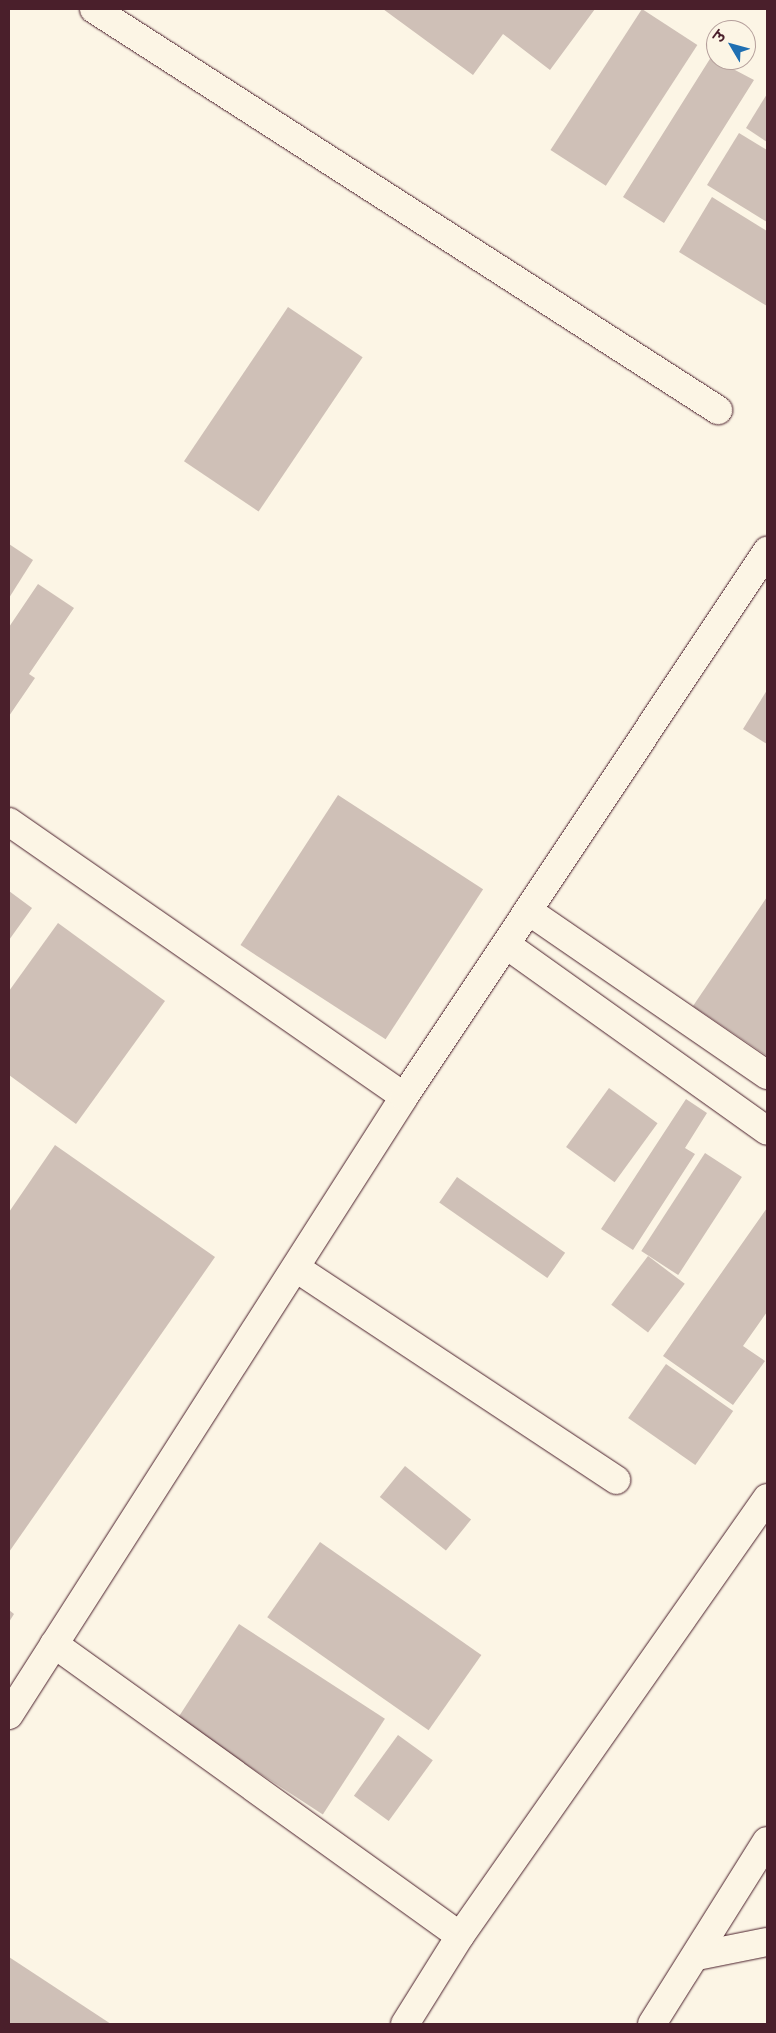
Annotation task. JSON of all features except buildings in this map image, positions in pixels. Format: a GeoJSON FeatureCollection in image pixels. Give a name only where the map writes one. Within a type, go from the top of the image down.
{"type":"FeatureCollection","features":[{"type":"Feature","properties":{"kind":"street"},"geometry":{"type":"LineString","coordinates":[[94,9],[718,410]]}},
{"type":"Feature","properties":{"kind":"street"},"geometry":{"type":"LineString","coordinates":[[9,1715],[404,1098],[508,946],[767,551]]}},
{"type":"Feature","properties":{"kind":"street"},"geometry":{"type":"LineString","coordinates":[[9,822],[404,1098]]}},
{"type":"Feature","properties":{"kind":"street"},"geometry":{"type":"LineString","coordinates":[[530,912],[767,1075]]}},
{"type":"Feature","properties":{"kind":"street"},"geometry":{"type":"LineString","coordinates":[[508,946],[767,1131]]}},
{"type":"Feature","properties":{"kind":"street"},"geometry":{"type":"LineString","coordinates":[[296,1268],[616,1480]]}},
{"type":"Feature","properties":{"kind":"street"},"geometry":{"type":"LineString","coordinates":[[405,2024],[460,1936],[767,1498]]}},
{"type":"Feature","properties":{"kind":"street"},"geometry":{"type":"LineString","coordinates":[[54,1644],[460,1936]]}},
{"type":"Feature","properties":{"kind":"street"},"geometry":{"type":"LineString","coordinates":[[652,2024],[697,1956],[767,1840]]}},
{"type":"Feature","properties":{"kind":"street"},"geometry":{"type":"LineString","coordinates":[[697,1956],[767,1942]]}}]}
